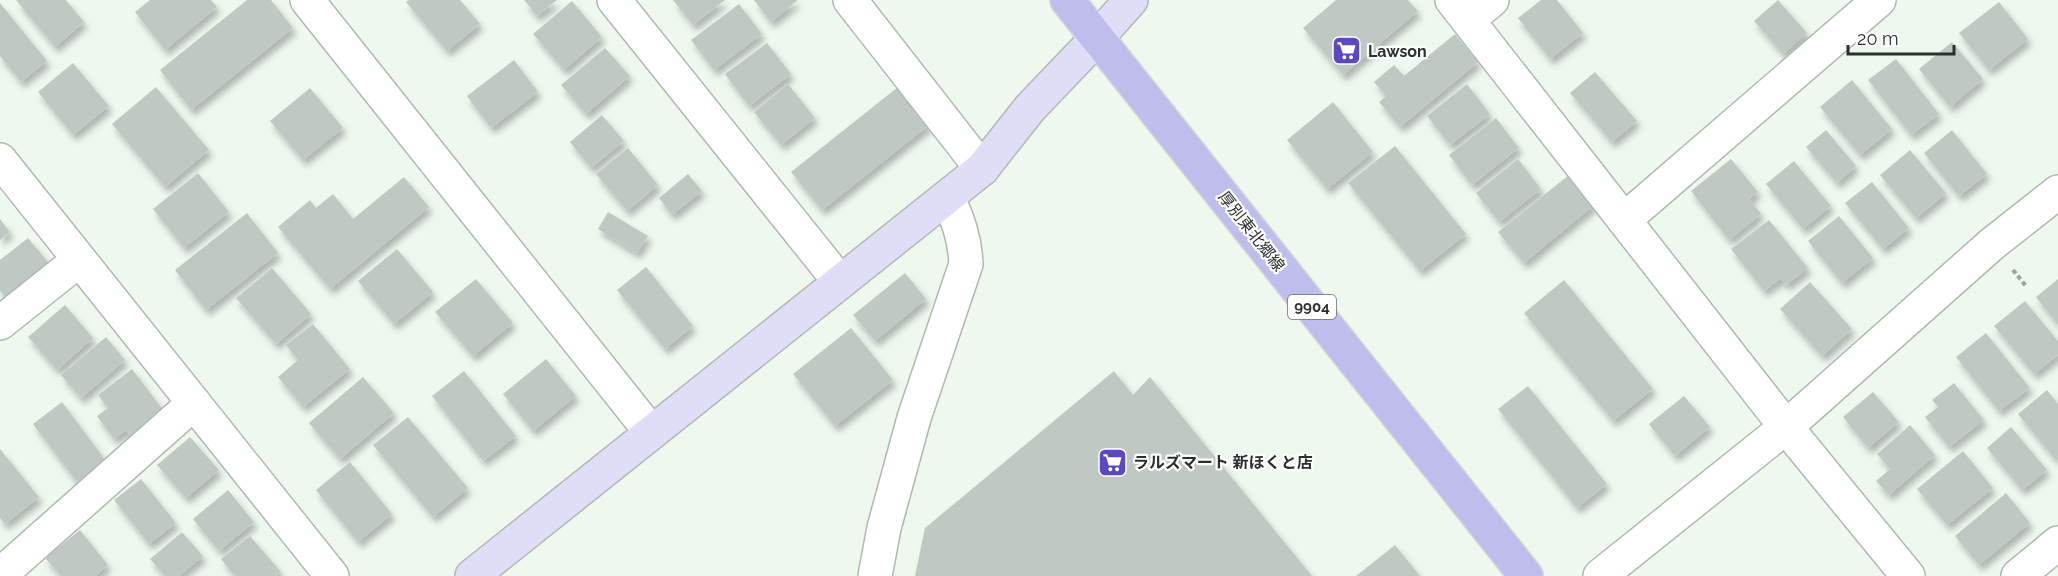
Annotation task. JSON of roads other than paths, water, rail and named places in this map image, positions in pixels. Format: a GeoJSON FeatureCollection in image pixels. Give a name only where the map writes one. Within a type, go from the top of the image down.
{"type":"FeatureCollection","features":[{"type":"Feature","properties":{"kind":"main road","name":"厚別東北郷線"},"geometry":{"type":"LineString","coordinates":[[1067,0],[1526,576]]}},
{"type":"Feature","properties":{"kind":"street"},"geometry":{"type":"LineString","coordinates":[[307,0],[651,432]]}},
{"type":"Feature","properties":{"kind":"street"},"geometry":{"type":"LineString","coordinates":[[614,0],[840,282]]}},
{"type":"Feature","properties":{"kind":"street"},"geometry":{"type":"LineString","coordinates":[[850,0],[982,169]]}},
{"type":"Feature","properties":{"kind":"street"},"geometry":{"type":"LineString","coordinates":[[472,576],[982,169],[1029,108],[1131,0]]}},
{"type":"Feature","properties":{"kind":"street"},"geometry":{"type":"LineString","coordinates":[[1624,220],[1879,0]]}},
{"type":"Feature","properties":{"kind":"street"},"geometry":{"type":"LineString","coordinates":[[1471,7],[1624,220],[1786,427],[1908,576]]}},
{"type":"Feature","properties":{"kind":"street"},"geometry":{"type":"LineString","coordinates":[[0,160],[332,576]]}},
{"type":"Feature","properties":{"kind":"street"},"geometry":{"type":"LineString","coordinates":[[1600,576],[1786,427],[1992,244],[2058,192]]}},
{"type":"Feature","properties":{"kind":"street"},"geometry":{"type":"LineString","coordinates":[[875,576],[884,528],[914,418],[966,264],[965,242],[957,216],[948,198]]}},
{"type":"Feature","properties":{"kind":"street"},"geometry":{"type":"LineString","coordinates":[[0,323],[79,260]]}},
{"type":"Feature","properties":{"kind":"street"},"geometry":{"type":"LineString","coordinates":[[0,575],[194,403]]}},
{"type":"Feature","properties":{"kind":"street"},"geometry":{"type":"LineString","coordinates":[[2019,576],[2058,543]]}},
{"type":"Feature","properties":{"kind":"place","name":"Lawson"},"geometry":{"type":"Point","coordinates":[1347,51]}},
{"type":"Feature","properties":{"kind":"place","name":"ラルズマート 新ほくと店"},"geometry":{"type":"Point","coordinates":[1112,462]}}]}
